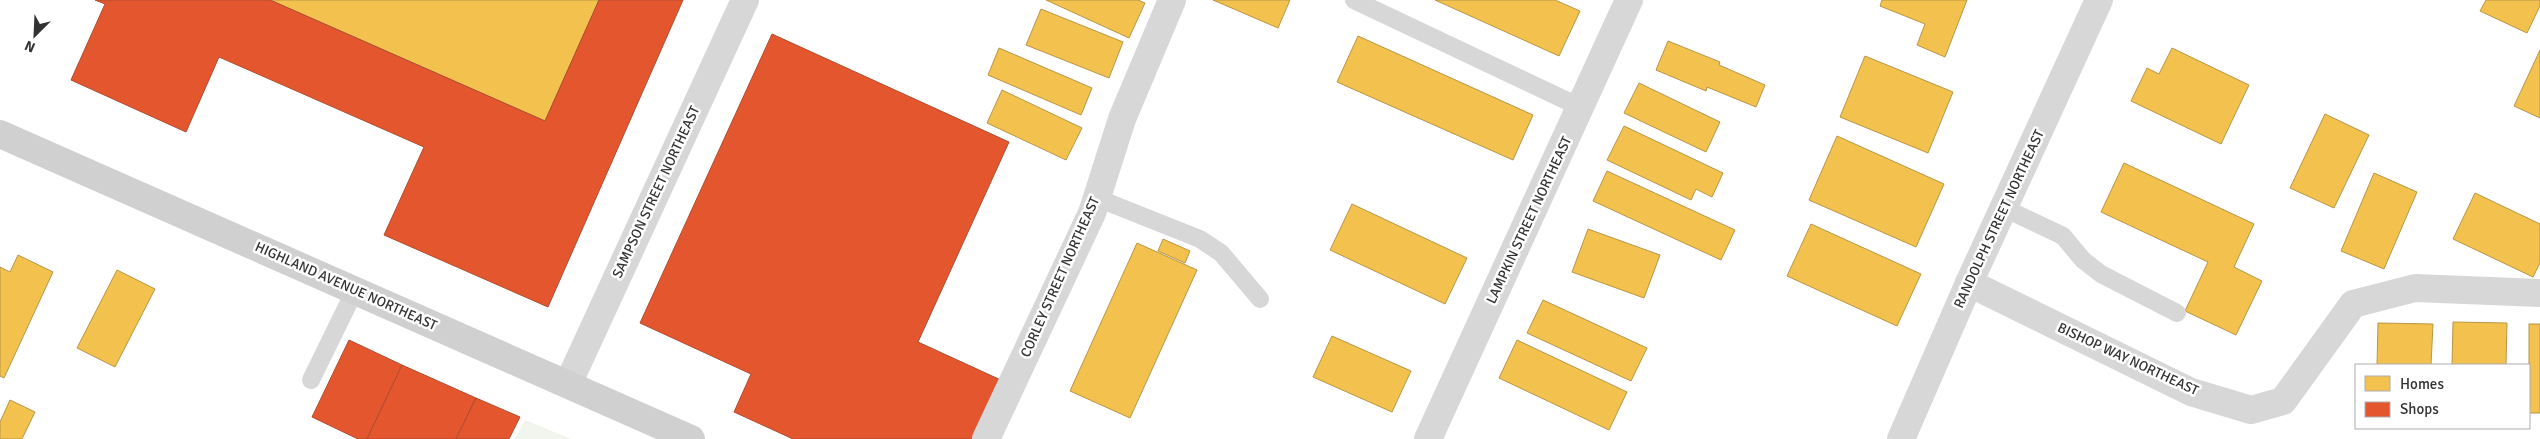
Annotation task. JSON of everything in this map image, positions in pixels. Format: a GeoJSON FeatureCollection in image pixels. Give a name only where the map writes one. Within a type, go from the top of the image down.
{"type":"FeatureCollection","features":[{"type":"Feature","properties":{"kind":"main road","name":"HIGHLAND AVENUE NORTHEAST"},"geometry":{"type":"LineString","coordinates":[[0,134],[691,439]]}},
{"type":"Feature","properties":{"kind":"street","name":"SAMPSON STREET NORTHEAST"},"geometry":{"type":"LineString","coordinates":[[568,384],[745,0]]}},
{"type":"Feature","properties":{"kind":"street","name":"CORLEY STREET NORTHEAST"},"geometry":{"type":"LineString","coordinates":[[991,438],[1088,222],[1122,119],[1172,0]]}},
{"type":"Feature","properties":{"kind":"street","name":"LAMPKIN STREET NORTHEAST"},"geometry":{"type":"LineString","coordinates":[[1428,439],[1629,0]]}},
{"type":"Feature","properties":{"kind":"street","name":"RANDOLPH STREET NORTHEAST"},"geometry":{"type":"LineString","coordinates":[[1900,439],[1969,283],[2099,0]]}},
{"type":"Feature","properties":{"kind":"street","name":"BISHOP WAY NORTHEAST"},"geometry":{"type":"LineString","coordinates":[[1969,283],[2191,392],[2251,410],[2283,401],[2353,304],[2414,288],[2540,293]]}},
{"type":"Feature","properties":{"kind":"lane"},"geometry":{"type":"LineString","coordinates":[[1354,0],[1580,107]]}},
{"type":"Feature","properties":{"kind":"lane"},"geometry":{"type":"LineString","coordinates":[[1096,198],[1200,238],[1221,253],[1260,299]]}},
{"type":"Feature","properties":{"kind":"lane"},"geometry":{"type":"LineString","coordinates":[[2004,208],[2063,236],[2083,260],[2101,274],[2177,313]]}},
{"type":"Feature","properties":{"kind":"lane"},"geometry":{"type":"LineString","coordinates":[[311,380],[355,290]]}},
{"type":"Feature","properties":{"kind":"shaded area"},"geometry":{"type":"Polygon","coordinates":[[[525,420],[571,439],[515,439],[525,420]]]}},
{"type":"Feature","properties":{"kind":"building: Homes"},"geometry":{"type":"Polygon","coordinates":[[[270,0],[599,0],[545,121],[270,0]]]}},
{"type":"Feature","properties":{"kind":"building: Homes"},"geometry":{"type":"Polygon","coordinates":[[[1046,0],[1138,0],[1145,3],[1129,38],[1046,0]]]}},
{"type":"Feature","properties":{"kind":"building: Homes"},"geometry":{"type":"Polygon","coordinates":[[[1213,0],[1290,0],[1278,28],[1213,0]]]}},
{"type":"Feature","properties":{"kind":"building: Homes"},"geometry":{"type":"Polygon","coordinates":[[[1435,0],[1555,0],[1580,11],[1559,56],[1435,0]]]}},
{"type":"Feature","properties":{"kind":"building: Homes"},"geometry":{"type":"Polygon","coordinates":[[[1882,0],[1967,0],[1945,57],[1917,45],[1925,24],[1880,6],[1882,0]]]}},
{"type":"Feature","properties":{"kind":"building: Homes"},"geometry":{"type":"Polygon","coordinates":[[[2486,0],[2540,0],[2540,6],[2527,33],[2480,11],[2486,0]]]}},
{"type":"Feature","properties":{"kind":"building: Homes"},"geometry":{"type":"Polygon","coordinates":[[[1041,9],[1123,42],[1109,78],[1026,45],[1041,9]]]}},
{"type":"Feature","properties":{"kind":"building: Homes"},"geometry":{"type":"Polygon","coordinates":[[[1358,36],[1533,115],[1513,160],[1337,82],[1358,36]]]}},
{"type":"Feature","properties":{"kind":"building: Homes"},"geometry":{"type":"Polygon","coordinates":[[[1668,41],[1720,62],[1719,65],[1765,85],[1756,107],[1707,87],[1706,91],[1656,70],[1668,41]]]}},
{"type":"Feature","properties":{"kind":"building: Homes"},"geometry":{"type":"Polygon","coordinates":[[[999,48],[1092,88],[1081,115],[988,75],[999,48]]]}},
{"type":"Feature","properties":{"kind":"building: Homes"},"geometry":{"type":"Polygon","coordinates":[[[2172,48],[2249,85],[2221,144],[2131,101],[2147,68],[2159,74],[2172,48]]]}},
{"type":"Feature","properties":{"kind":"building: Homes"},"geometry":{"type":"Polygon","coordinates":[[[2540,50],[2540,118],[2514,106],[2540,50]]]}},
{"type":"Feature","properties":{"kind":"building: Homes"},"geometry":{"type":"Polygon","coordinates":[[[1865,56],[1953,92],[1928,153],[1840,117],[1865,56]]]}},
{"type":"Feature","properties":{"kind":"building: Homes"},"geometry":{"type":"Polygon","coordinates":[[[1639,83],[1720,122],[1706,152],[1624,113],[1639,83]]]}},
{"type":"Feature","properties":{"kind":"building: Homes"},"geometry":{"type":"Polygon","coordinates":[[[1002,90],[1082,128],[1066,160],[987,123],[1002,90]]]}},
{"type":"Feature","properties":{"kind":"building: Homes"},"geometry":{"type":"Polygon","coordinates":[[[2325,114],[2369,135],[2334,208],[2290,188],[2325,114]]]}},
{"type":"Feature","properties":{"kind":"building: Homes"},"geometry":{"type":"Polygon","coordinates":[[[1624,126],[1723,173],[1712,197],[1696,189],[1691,200],[1607,160],[1624,126]]]}},
{"type":"Feature","properties":{"kind":"building: Homes"},"geometry":{"type":"Polygon","coordinates":[[[1837,136],[1944,184],[1916,247],[1809,200],[1837,136]]]}},
{"type":"Feature","properties":{"kind":"building: Homes"},"geometry":{"type":"Polygon","coordinates":[[[2124,163],[2254,224],[2234,267],[2262,281],[2236,335],[2185,311],[2208,262],[2101,212],[2124,163]]]}},
{"type":"Feature","properties":{"kind":"building: Homes"},"geometry":{"type":"Polygon","coordinates":[[[1607,171],[1735,230],[1721,260],[1593,201],[1607,171]]]}},
{"type":"Feature","properties":{"kind":"building: Homes"},"geometry":{"type":"Polygon","coordinates":[[[2374,173],[2417,192],[2384,269],[2341,251],[2374,173]]]}},
{"type":"Feature","properties":{"kind":"building: Homes"},"geometry":{"type":"Polygon","coordinates":[[[2475,193],[2540,224],[2540,263],[2533,277],[2453,239],[2475,193]]]}},
{"type":"Feature","properties":{"kind":"building: Homes"},"geometry":{"type":"Polygon","coordinates":[[[1352,204],[1467,258],[1445,304],[1330,250],[1352,204]]]}},
{"type":"Feature","properties":{"kind":"building: Homes"},"geometry":{"type":"Polygon","coordinates":[[[1811,224],[1921,274],[1897,326],[1787,276],[1811,224]]]}},
{"type":"Feature","properties":{"kind":"building: Homes"},"geometry":{"type":"Polygon","coordinates":[[[1588,229],[1660,255],[1644,298],[1572,272],[1588,229]]]}},
{"type":"Feature","properties":{"kind":"building: Homes"},"geometry":{"type":"Polygon","coordinates":[[[1163,239],[1190,251],[1185,263],[1158,251],[1163,239]]]}},
{"type":"Feature","properties":{"kind":"building: Homes"},"geometry":{"type":"Polygon","coordinates":[[[1137,243],[1197,270],[1130,418],[1070,391],[1137,243]]]}},
{"type":"Feature","properties":{"kind":"building: Homes"},"geometry":{"type":"Polygon","coordinates":[[[18,255],[53,272],[4,378],[0,376],[0,267],[10,272],[18,255]]]}},
{"type":"Feature","properties":{"kind":"building: Homes"},"geometry":{"type":"Polygon","coordinates":[[[117,270],[155,289],[115,367],[77,348],[117,270]]]}},
{"type":"Feature","properties":{"kind":"building: Homes"},"geometry":{"type":"Polygon","coordinates":[[[1543,300],[1647,348],[1631,381],[1527,333],[1543,300]]]}},
{"type":"Feature","properties":{"kind":"building: Homes"},"geometry":{"type":"Polygon","coordinates":[[[2453,322],[2507,323],[2506,364],[2452,364],[2453,322]]]}},
{"type":"Feature","properties":{"kind":"building: Homes"},"geometry":{"type":"Polygon","coordinates":[[[2378,323],[2433,324],[2431,364],[2377,364],[2378,323]]]}},
{"type":"Feature","properties":{"kind":"building: Homes"},"geometry":{"type":"Polygon","coordinates":[[[2529,324],[2540,324],[2540,413],[2530,413],[2529,324]]]}},
{"type":"Feature","properties":{"kind":"building: Homes"},"geometry":{"type":"Polygon","coordinates":[[[1332,336],[1411,371],[1392,412],[1313,377],[1332,336]]]}},
{"type":"Feature","properties":{"kind":"building: Homes"},"geometry":{"type":"Polygon","coordinates":[[[1517,340],[1627,392],[1609,430],[1499,378],[1517,340]]]}},
{"type":"Feature","properties":{"kind":"building: Homes"},"geometry":{"type":"Polygon","coordinates":[[[10,400],[35,412],[22,439],[0,439],[0,422],[10,400]]]}},
{"type":"Feature","properties":{"kind":"building: Shops"},"geometry":{"type":"Polygon","coordinates":[[[95,0],[270,0],[545,121],[599,0],[683,0],[548,307],[384,235],[424,147],[219,57],[186,132],[71,80],[105,4],[95,0]]]}},
{"type":"Feature","properties":{"kind":"building: Shops"},"geometry":{"type":"Polygon","coordinates":[[[772,34],[1009,142],[918,342],[1003,381],[976,439],[793,439],[734,412],[751,374],[640,323],[772,34]]]}},
{"type":"Feature","properties":{"kind":"building: Shops"},"geometry":{"type":"Polygon","coordinates":[[[349,340],[402,365],[367,439],[358,439],[312,417],[349,340]]]}},
{"type":"Feature","properties":{"kind":"building: Shops"},"geometry":{"type":"Polygon","coordinates":[[[402,365],[476,398],[456,439],[367,439],[402,365]]]}},
{"type":"Feature","properties":{"kind":"building: Shops"},"geometry":{"type":"Polygon","coordinates":[[[476,398],[520,417],[509,439],[456,439],[476,398]]]}}]}
